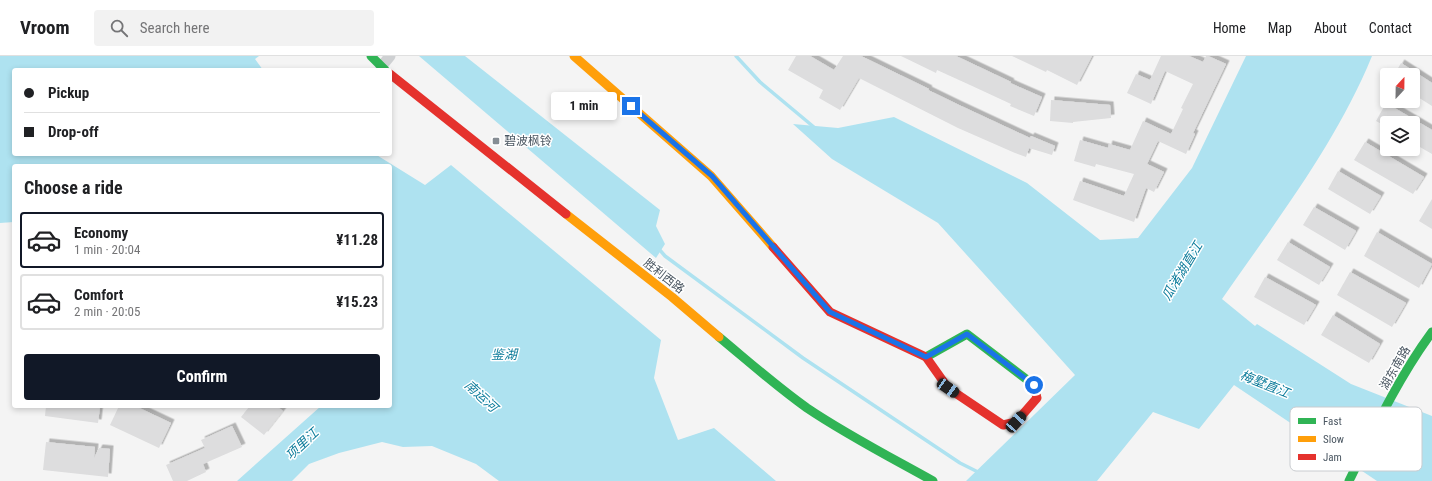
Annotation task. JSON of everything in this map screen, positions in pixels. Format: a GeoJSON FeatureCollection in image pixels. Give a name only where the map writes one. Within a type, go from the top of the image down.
{"type":"FeatureCollection","features":[{"type":"Feature","properties":{"kind":"street"},"geometry":{"type":"LineString","coordinates":[[371,56],[383,68],[390,56]]}},
{"type":"Feature","properties":{"kind":"street"},"geometry":{"type":"LineString","coordinates":[[574,56],[712,176],[830,312],[926,357],[948,388],[1003,425],[1016,422],[1037,398],[1034,385],[967,334],[926,357]]}},
{"type":"Feature","properties":{"kind":"street","name":"胜利西路"},"geometry":{"type":"LineString","coordinates":[[392,76],[474,142],[672,297],[771,381],[806,407],[844,432],[930,480]]}},
{"type":"Feature","properties":{"kind":"street","name":"湖东南路"},"geometry":{"type":"LineString","coordinates":[[1386,407],[1422,345],[1432,332]]}},
{"type":"Feature","properties":{"kind":"street","name":"湖东南路"},"geometry":{"type":"LineString","coordinates":[[1349,481],[1354,471]]}},
{"type":"Feature","properties":{"kind":"water","name":"鉴湖"},"geometry":{"type":"Polygon","coordinates":[[[0,56],[259,56],[255,59],[262,68],[12,68],[12,156],[378,156],[391,164],[12,164],[12,222],[0,223],[0,56]]]}},
{"type":"Feature","properties":{"kind":"water"},"geometry":{"type":"Polygon","coordinates":[[[419,56],[465,56],[660,210],[656,226],[665,244],[656,258],[419,56]]]}},
{"type":"Feature","properties":{"kind":"water"},"geometry":{"type":"Polygon","coordinates":[[[1246,56],[1372,56],[1357,89],[1323,151],[1284,211],[1222,299],[1255,326],[1257,324],[1351,384],[1409,407],[1290,407],[1290,423],[1234,385],[1199,429],[1153,412],[1097,481],[966,481],[1075,375],[938,223],[832,159],[793,124],[838,128],[894,117],[1027,183],[1100,240],[1138,238],[1192,168],[1246,56]]]}},
{"type":"Feature","properties":{"kind":"water","name":"鉴湖"},"geometry":{"type":"Polygon","coordinates":[[[392,165],[425,185],[451,165],[661,340],[654,378],[678,440],[714,428],[776,481],[499,481],[476,464],[432,446],[403,447],[382,442],[339,453],[309,464],[292,481],[237,481],[319,408],[392,408],[392,165]]]}},
{"type":"Feature","properties":{"kind":"water"},"geometry":{"type":"Polygon","coordinates":[[[1422,412],[1432,416],[1432,481],[1377,481],[1362,471],[1422,471],[1422,412]]]}},
{"type":"Feature","properties":{"kind":"building"},"geometry":{"type":"Polygon","coordinates":[[[796,56],[810,56],[834,70],[843,56],[861,56],[929,89],[928,90],[1030,138],[1031,136],[1055,146],[1052,155],[1029,148],[1026,157],[1015,153],[958,128],[859,78],[840,110],[819,98],[823,90],[788,70],[796,56]]]}},
{"type":"Feature","properties":{"kind":"building"},"geometry":{"type":"Polygon","coordinates":[[[901,56],[956,56],[1042,97],[1034,116],[1010,106],[1011,104],[937,70],[936,73],[901,56]]]}},
{"type":"Feature","properties":{"kind":"building"},"geometry":{"type":"Polygon","coordinates":[[[1012,56],[1092,56],[1077,85],[1047,70],[1046,72],[1012,56]]]}},
{"type":"Feature","properties":{"kind":"building"},"geometry":{"type":"Polygon","coordinates":[[[1161,56],[1189,56],[1203,62],[1206,56],[1208,56],[1226,64],[1193,133],[1195,134],[1186,154],[1158,141],[1147,164],[1164,172],[1154,192],[1146,188],[1134,222],[1073,200],[1080,181],[1124,196],[1134,174],[1096,164],[1095,167],[1074,161],[1080,140],[1108,148],[1109,144],[1130,150],[1143,121],[1171,134],[1183,109],[1181,108],[1193,84],[1165,71],[1151,104],[1127,93],[1136,74],[1150,80],[1161,56]]]}},
{"type":"Feature","properties":{"kind":"building"},"geometry":{"type":"Polygon","coordinates":[[[1401,63],[1409,68],[1398,68],[1401,63]]]}},
{"type":"Feature","properties":{"kind":"building"},"geometry":{"type":"Polygon","coordinates":[[[1420,75],[1432,83],[1432,106],[1420,98],[1420,75]]]}},
{"type":"Feature","properties":{"kind":"building"},"geometry":{"type":"Polygon","coordinates":[[[1051,100],[1110,105],[1111,118],[1073,123],[1050,121],[1051,100]]]}},
{"type":"Feature","properties":{"kind":"building"},"geometry":{"type":"Polygon","coordinates":[[[1383,108],[1395,108],[1408,116],[1380,116],[1380,123],[1376,121],[1383,108]]]}},
{"type":"Feature","properties":{"kind":"building"},"geometry":{"type":"Polygon","coordinates":[[[1420,123],[1432,130],[1432,154],[1420,147],[1420,123]]]}},
{"type":"Feature","properties":{"kind":"building"},"geometry":{"type":"Polygon","coordinates":[[[1365,142],[1380,151],[1380,156],[1389,156],[1424,177],[1413,194],[1354,160],[1365,142]]]}},
{"type":"Feature","properties":{"kind":"building"},"geometry":{"type":"Polygon","coordinates":[[[1338,171],[1381,196],[1370,214],[1328,189],[1338,171]]]}},
{"type":"Feature","properties":{"kind":"building"},"geometry":{"type":"Polygon","coordinates":[[[1432,199],[1432,229],[1419,221],[1432,199]]]}},
{"type":"Feature","properties":{"kind":"building"},"geometry":{"type":"Polygon","coordinates":[[[1314,207],[1356,231],[1345,250],[1303,225],[1314,207]]]}},
{"type":"Feature","properties":{"kind":"building"},"geometry":{"type":"Polygon","coordinates":[[[1377,232],[1432,264],[1419,288],[1364,256],[1377,232]]]}},
{"type":"Feature","properties":{"kind":"building"},"geometry":{"type":"Polygon","coordinates":[[[1288,242],[1330,267],[1319,285],[1277,260],[1288,242]]]}},
{"type":"Feature","properties":{"kind":"building"},"geometry":{"type":"Polygon","coordinates":[[[1350,272],[1406,303],[1392,327],[1337,295],[1350,272]]]}},
{"type":"Feature","properties":{"kind":"building"},"geometry":{"type":"Polygon","coordinates":[[[1265,277],[1316,305],[1304,325],[1254,297],[1265,277]]]}},
{"type":"Feature","properties":{"kind":"building"},"geometry":{"type":"Polygon","coordinates":[[[1333,315],[1380,344],[1369,363],[1321,335],[1333,315]]]}},
{"type":"Feature","properties":{"kind":"building"},"geometry":{"type":"Polygon","coordinates":[[[46,408],[100,408],[98,423],[45,416],[46,408]]]}},
{"type":"Feature","properties":{"kind":"building"},"geometry":{"type":"Polygon","coordinates":[[[118,408],[139,408],[171,423],[159,448],[110,425],[118,408]]]}},
{"type":"Feature","properties":{"kind":"building"},"geometry":{"type":"Polygon","coordinates":[[[248,408],[279,408],[283,411],[264,435],[241,417],[248,408]]]}},
{"type":"Feature","properties":{"kind":"building"},"geometry":{"type":"Polygon","coordinates":[[[232,426],[242,447],[203,464],[206,472],[187,481],[173,481],[166,465],[205,448],[201,440],[232,426]]]}},
{"type":"Feature","properties":{"kind":"building"},"geometry":{"type":"Polygon","coordinates":[[[46,442],[95,447],[94,458],[99,448],[110,449],[108,477],[43,470],[46,442]]]}},
{"type":"Feature","properties":{"kind":"waterway"},"geometry":{"type":"LineString","coordinates":[[736,56],[760,82],[815,128]]}},
{"type":"Feature","properties":{"kind":"waterway"},"geometry":{"type":"LineString","coordinates":[[658,248],[665,256],[803,358],[960,463],[980,473]]}},
{"type":"Feature","properties":{"kind":"traffic: fast"},"geometry":{"type":"LineString","coordinates":[[371,56],[383,68]]}},
{"type":"Feature","properties":{"kind":"traffic: fast"},"geometry":{"type":"LineString","coordinates":[[1386,407],[1408,368],[1432,332]]}},
{"type":"Feature","properties":{"kind":"traffic: fast"},"geometry":{"type":"LineString","coordinates":[[926,357],[967,334],[1034,385],[1036,394]]}},
{"type":"Feature","properties":{"kind":"traffic: fast"},"geometry":{"type":"LineString","coordinates":[[719,337],[807,408],[853,437],[933,481]]}},
{"type":"Feature","properties":{"kind":"traffic: fast"},"geometry":{"type":"LineString","coordinates":[[1349,481],[1354,471]]}},
{"type":"Feature","properties":{"kind":"traffic: slow"},"geometry":{"type":"LineString","coordinates":[[574,56],[711,176],[773,247]]}},
{"type":"Feature","properties":{"kind":"traffic: slow"},"geometry":{"type":"LineString","coordinates":[[566,214],[672,297],[719,337]]}},
{"type":"Feature","properties":{"kind":"traffic: jam"},"geometry":{"type":"LineString","coordinates":[[392,76],[566,214]]}},
{"type":"Feature","properties":{"kind":"traffic: jam"},"geometry":{"type":"LineString","coordinates":[[773,247],[830,312],[926,357],[948,388],[1003,425],[1016,422],[1037,398],[1036,394]]}},
{"type":"Feature","properties":{"kind":"place","name":"碧波枫铃"},"geometry":{"type":"Point","coordinates":[496,141]}},
{"type":"Feature","properties":{"kind":"route"},"geometry":{"type":"LineString","coordinates":[[631,106],[712,176],[830,312],[926,357],[967,334],[1034,385]]}},
{"type":"Feature","properties":{"kind":"water label","name":"瓜渚湖直江"},"geometry":{"type":"Point","coordinates":[1182,271]}},
{"type":"Feature","properties":{"kind":"water label","name":"梅墅直江"},"geometry":{"type":"Point","coordinates":[1265,384]}},
{"type":"Feature","properties":{"kind":"water label","name":"南运河"},"geometry":{"type":"Point","coordinates":[481,396]}},
{"type":"Feature","properties":{"kind":"water label","name":"项里江"},"geometry":{"type":"Point","coordinates":[302,444]}}]}
